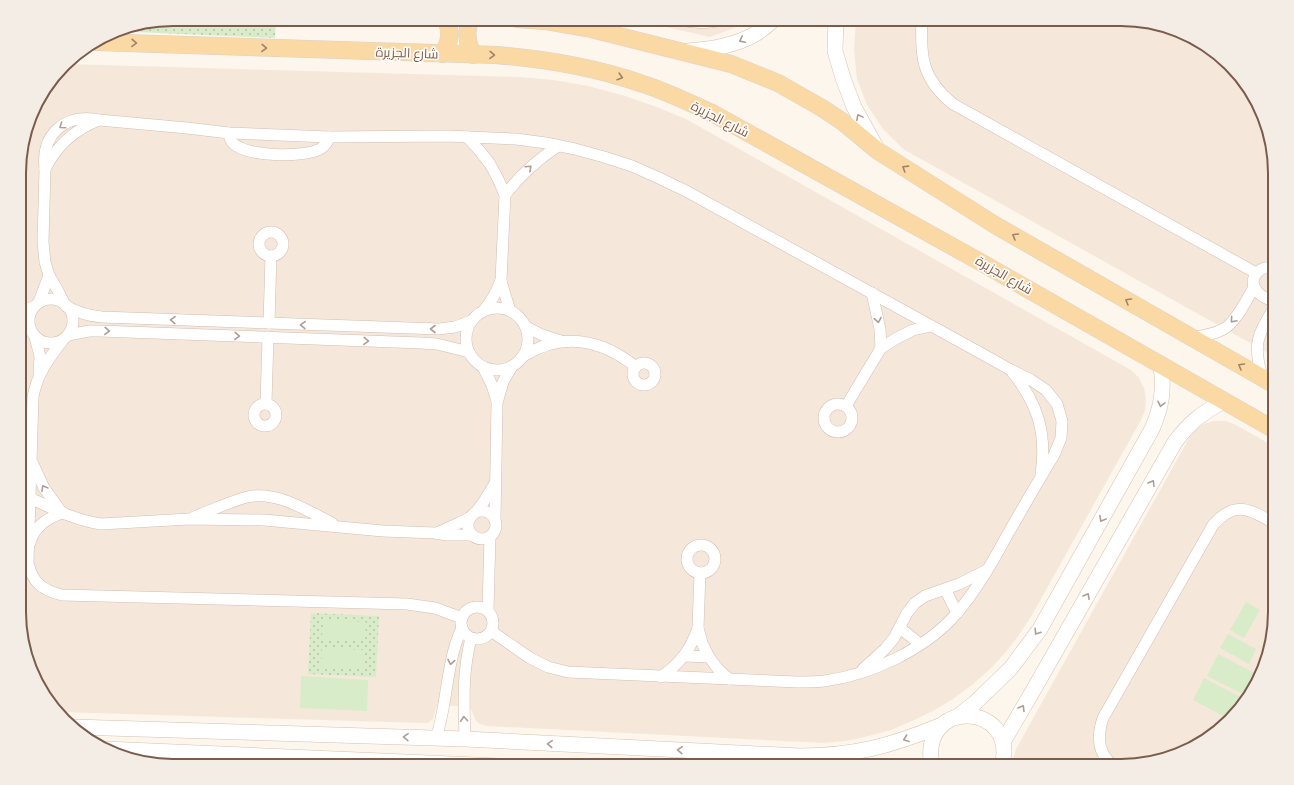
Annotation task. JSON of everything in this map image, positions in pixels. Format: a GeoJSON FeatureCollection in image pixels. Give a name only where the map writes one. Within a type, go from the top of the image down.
{"type":"FeatureCollection","features":[{"type":"Feature","properties":{"kind":"main road"},"geometry":{"type":"LineString","coordinates":[[442,54],[446,48],[449,35],[448,26]]}},
{"type":"Feature","properties":{"kind":"main road"},"geometry":{"type":"LineString","coordinates":[[469,26],[467,39],[473,55]]}},
{"type":"Feature","properties":{"kind":"main road"},"geometry":{"type":"LineString","coordinates":[[574,26],[592,29],[731,64],[778,83],[822,108],[843,122],[878,151],[995,225],[1268,381]]}},
{"type":"Feature","properties":{"kind":"main road","name":"شارع الجزيرة"},"geometry":{"type":"LineString","coordinates":[[106,42],[528,58],[566,63],[626,78],[677,97],[728,122],[975,259],[1268,426]]}},
{"type":"Feature","properties":{"kind":"street"},"geometry":{"type":"LineString","coordinates":[[682,52],[710,49],[735,44],[758,32],[765,26]]}},
{"type":"Feature","properties":{"kind":"street"},"geometry":{"type":"LineString","coordinates":[[836,26],[835,51],[843,78],[854,107],[878,151]]}},
{"type":"Feature","properties":{"kind":"street"},"geometry":{"type":"LineString","coordinates":[[922,26],[921,45],[924,64],[928,76],[943,96],[953,104],[1256,274]]}},
{"type":"Feature","properties":{"kind":"street"},"geometry":{"type":"LineString","coordinates":[[38,376],[72,328],[73,320],[71,312],[65,305],[49,275],[45,262],[43,242],[45,169],[56,151],[71,135],[99,120],[228,133],[330,137],[467,137],[516,139],[558,146],[604,157],[632,166],[686,191],[1031,380],[1046,390],[1057,404],[1062,421],[1061,438],[1054,455],[988,570],[974,591],[957,613],[942,628],[920,644],[881,665],[844,677],[824,681],[797,682],[588,674],[568,672],[548,667],[530,658],[491,631]]}},
{"type":"Feature","properties":{"kind":"street"},"geometry":{"type":"LineString","coordinates":[[228,133],[231,141],[238,146],[274,156],[318,150],[325,145],[330,137]]}},
{"type":"Feature","properties":{"kind":"street"},"geometry":{"type":"LineString","coordinates":[[467,137],[490,164],[505,195],[501,280],[492,301],[471,321],[467,331],[466,342],[474,361],[483,367],[492,370],[502,370],[512,366]]}},
{"type":"Feature","properties":{"kind":"street"},"geometry":{"type":"LineString","coordinates":[[505,195],[528,168],[542,156],[558,146]]}},
{"type":"Feature","properties":{"kind":"street"},"geometry":{"type":"LineString","coordinates":[[269,324],[271,256]]}},
{"type":"Feature","properties":{"kind":"street"},"geometry":{"type":"LineString","coordinates":[[1268,267],[1263,268],[1256,274],[1253,283],[1258,293],[1268,298]]}},
{"type":"Feature","properties":{"kind":"street"},"geometry":{"type":"LineString","coordinates":[[49,275],[37,305],[30,315],[29,325],[34,335],[40,356],[38,376],[33,397],[28,551],[28,563],[31,575],[38,585],[50,592],[62,595],[407,604],[436,608],[462,623],[466,634],[471,638],[478,639],[483,638],[491,631],[493,626],[493,620],[488,610],[490,536]]}},
{"type":"Feature","properties":{"kind":"street"},"geometry":{"type":"LineString","coordinates":[[501,280],[510,311]]}},
{"type":"Feature","properties":{"kind":"street"},"geometry":{"type":"LineString","coordinates":[[1192,338],[1227,327],[1239,312],[1254,287]]}},
{"type":"Feature","properties":{"kind":"street"},"geometry":{"type":"LineString","coordinates":[[872,293],[879,323],[881,348]]}},
{"type":"Feature","properties":{"kind":"street"},"geometry":{"type":"LineString","coordinates":[[26,308],[47,300],[55,300],[78,312],[90,316],[102,317],[439,329],[455,327],[471,321]]}},
{"type":"Feature","properties":{"kind":"street"},"geometry":{"type":"LineString","coordinates":[[484,310],[502,308],[510,311],[518,317],[525,326],[528,336],[522,357]]}},
{"type":"Feature","properties":{"kind":"street"},"geometry":{"type":"LineString","coordinates":[[1268,318],[1263,326],[1257,351],[1258,361],[1268,380]]}},
{"type":"Feature","properties":{"kind":"street"},"geometry":{"type":"LineString","coordinates":[[525,326],[542,335],[561,341]]}},
{"type":"Feature","properties":{"kind":"street"},"geometry":{"type":"LineString","coordinates":[[846,406],[881,348],[908,333],[931,326]]}},
{"type":"Feature","properties":{"kind":"street"},"geometry":{"type":"LineString","coordinates":[[26,332],[34,335],[41,342],[49,344],[56,343],[66,337],[84,332],[100,331],[421,343],[437,344],[469,352]]}},
{"type":"Feature","properties":{"kind":"street"},"geometry":{"type":"LineString","coordinates":[[266,403],[268,337]]}},
{"type":"Feature","properties":{"kind":"street"},"geometry":{"type":"LineString","coordinates":[[30,498],[74,518],[101,524],[189,519],[239,519],[285,521],[383,531],[435,533],[460,536],[472,535],[478,538],[485,538],[490,536],[496,526],[495,483],[497,403],[503,382],[512,366],[522,357],[540,346],[561,341],[578,341],[604,347],[623,357],[636,367]]}},
{"type":"Feature","properties":{"kind":"street"},"geometry":{"type":"LineString","coordinates":[[957,717],[976,702],[1011,668],[1040,629],[1159,414],[1163,382],[1161,365]]}},
{"type":"Feature","properties":{"kind":"street"},"geometry":{"type":"LineString","coordinates":[[483,367],[492,385],[497,403]]}},
{"type":"Feature","properties":{"kind":"street"},"geometry":{"type":"LineString","coordinates":[[1011,370],[1033,402],[1039,421],[1043,440],[1043,459],[1040,478]]}},
{"type":"Feature","properties":{"kind":"street"},"geometry":{"type":"LineString","coordinates":[[1003,742],[1175,442],[1196,418],[1224,401]]}},
{"type":"Feature","properties":{"kind":"street"},"geometry":{"type":"LineString","coordinates":[[31,460],[44,488],[62,513]]}},
{"type":"Feature","properties":{"kind":"street"},"geometry":{"type":"LineString","coordinates":[[472,535],[468,523],[473,514],[490,493],[495,483]]}},
{"type":"Feature","properties":{"kind":"street"},"geometry":{"type":"LineString","coordinates":[[189,519],[234,501],[248,497],[262,496],[277,498],[340,526]]}},
{"type":"Feature","properties":{"kind":"street"},"geometry":{"type":"LineString","coordinates":[[234,501],[239,519]]}},
{"type":"Feature","properties":{"kind":"street"},"geometry":{"type":"LineString","coordinates":[[285,521],[290,503]]}},
{"type":"Feature","properties":{"kind":"street"},"geometry":{"type":"LineString","coordinates":[[1107,759],[1099,742],[1099,730],[1103,718],[1213,525],[1221,516],[1232,510],[1244,509],[1256,513],[1268,520]]}},
{"type":"Feature","properties":{"kind":"street"},"geometry":{"type":"LineString","coordinates":[[435,533],[459,523],[481,511],[492,515],[495,520]]}},
{"type":"Feature","properties":{"kind":"street"},"geometry":{"type":"LineString","coordinates":[[28,551],[30,540],[42,522],[52,516],[62,513]]}},
{"type":"Feature","properties":{"kind":"street"},"geometry":{"type":"LineString","coordinates":[[860,672],[885,649],[894,638],[907,613],[915,603],[925,596],[988,570]]}},
{"type":"Feature","properties":{"kind":"street"},"geometry":{"type":"LineString","coordinates":[[661,677],[674,668],[693,643],[698,628],[700,573]]}},
{"type":"Feature","properties":{"kind":"street"},"geometry":{"type":"LineString","coordinates":[[945,589],[957,613]]}},
{"type":"Feature","properties":{"kind":"street"},"geometry":{"type":"LineString","coordinates":[[436,759],[436,738],[444,711],[451,662],[465,612],[470,608],[476,607],[482,607],[488,610]]}},
{"type":"Feature","properties":{"kind":"street"},"geometry":{"type":"LineString","coordinates":[[698,628],[702,643],[709,657],[718,669],[729,679]]}},
{"type":"Feature","properties":{"kind":"street"},"geometry":{"type":"LineString","coordinates":[[900,628],[920,644]]}},
{"type":"Feature","properties":{"kind":"street"},"geometry":{"type":"LineString","coordinates":[[464,759],[464,682],[465,668],[471,638]]}},
{"type":"Feature","properties":{"kind":"street"},"geometry":{"type":"LineString","coordinates":[[684,656],[709,657]]}},
{"type":"Feature","properties":{"kind":"street"},"geometry":{"type":"LineString","coordinates":[[81,727],[465,739],[824,756],[848,754],[896,743],[942,725],[957,717],[968,716],[979,718],[990,723],[998,731],[1003,742],[1003,759]]}},
{"type":"Feature","properties":{"kind":"street"},"geometry":{"type":"LineString","coordinates":[[931,759],[931,744],[935,734],[942,725]]}},
{"type":"Feature","properties":{"kind":"street"},"geometry":{"type":"LineString","coordinates":[[122,750],[312,759]]}},
{"type":"Feature","properties":{"kind":"shaded area"},"geometry":{"type":"Polygon","coordinates":[[[662,26],[738,26],[710,37],[662,26]]]}},
{"type":"Feature","properties":{"kind":"shaded area"},"geometry":{"type":"Polygon","coordinates":[[[856,26],[1131,26],[1159,31],[1178,37],[1211,56],[1232,76],[1248,99],[1257,116],[1267,153],[1268,353],[903,149],[883,129],[867,105],[857,79],[854,50],[856,26]]]}},
{"type":"Feature","properties":{"kind":"shaded area"},"geometry":{"type":"Polygon","coordinates":[[[74,64],[520,77],[554,80],[588,86],[622,95],[686,119],[1131,370],[1139,378],[1144,388],[1146,399],[1145,410],[1141,420],[1032,615],[1019,635],[1005,653],[972,685],[933,711],[912,721],[891,730],[869,736],[846,741],[823,743],[486,726],[476,721],[470,707],[437,705],[433,719],[428,723],[65,712],[56,702],[41,677],[31,650],[26,622],[26,163],[31,135],[37,116],[56,83],[74,64]]]}},
{"type":"Feature","properties":{"kind":"shaded area"},"geometry":{"type":"Polygon","coordinates":[[[1214,421],[1226,421],[1268,443],[1268,622],[1260,660],[1248,686],[1232,709],[1211,729],[1186,744],[1169,751],[1131,759],[1013,759],[1016,749],[1188,440],[1195,431],[1204,424],[1214,421]]]}},
{"type":"Feature","properties":{"kind":"green space"},"geometry":{"type":"Polygon","coordinates":[[[163,26],[276,26],[275,38],[132,32],[163,26]]]}},
{"type":"Feature","properties":{"kind":"green space"},"geometry":{"type":"Polygon","coordinates":[[[1246,602],[1260,610],[1244,638],[1230,630],[1246,602]]]}},
{"type":"Feature","properties":{"kind":"green space"},"geometry":{"type":"Polygon","coordinates":[[[311,613],[379,616],[376,677],[308,674],[311,613]]]}},
{"type":"Feature","properties":{"kind":"green space"},"geometry":{"type":"Polygon","coordinates":[[[323,620],[366,622],[365,641],[322,639],[323,620]]]}},
{"type":"Feature","properties":{"kind":"green space"},"geometry":{"type":"Polygon","coordinates":[[[1228,634],[1256,649],[1249,664],[1220,648],[1228,634]]]}},
{"type":"Feature","properties":{"kind":"green space"},"geometry":{"type":"Polygon","coordinates":[[[322,648],[365,650],[364,669],[321,667],[322,648]]]}},
{"type":"Feature","properties":{"kind":"green space"},"geometry":{"type":"Polygon","coordinates":[[[1218,654],[1255,673],[1243,694],[1207,676],[1218,654]]]}},
{"type":"Feature","properties":{"kind":"green space"},"geometry":{"type":"Polygon","coordinates":[[[301,676],[368,680],[367,711],[300,708],[301,676]]]}},
{"type":"Feature","properties":{"kind":"green space"},"geometry":{"type":"Polygon","coordinates":[[[1204,678],[1241,697],[1224,717],[1193,700],[1204,678]]]}}]}
